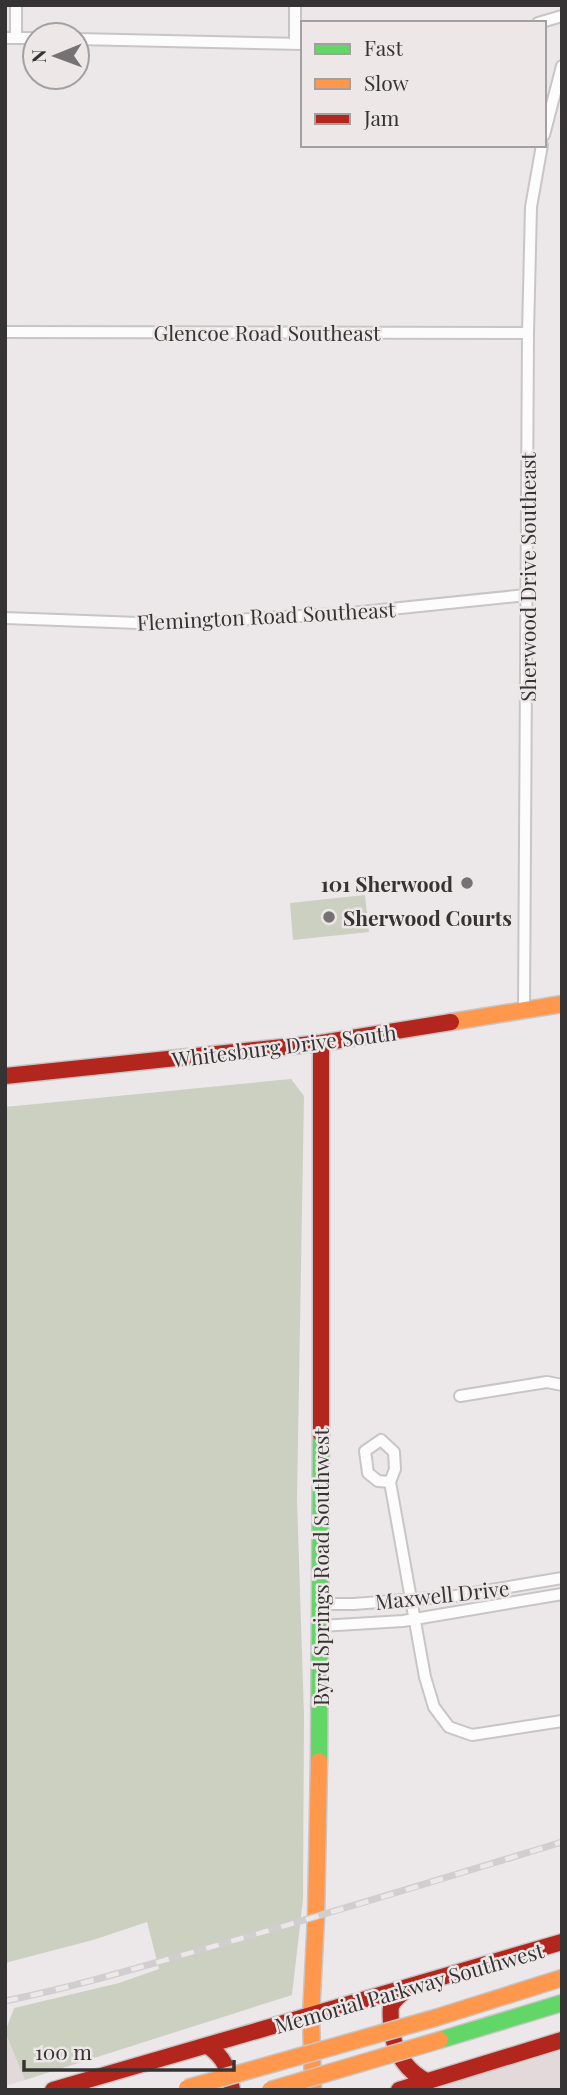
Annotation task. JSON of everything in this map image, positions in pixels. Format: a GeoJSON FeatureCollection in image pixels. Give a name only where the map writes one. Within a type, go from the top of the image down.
{"type":"FeatureCollection","features":[{"type":"Feature","properties":{"kind":"main road","name":"Whitesburg Drive South"},"geometry":{"type":"LineString","coordinates":[[5,1076],[321,1043],[562,1004]]}},
{"type":"Feature","properties":{"kind":"main road","name":"Byrd Springs Road Southwest"},"geometry":{"type":"LineString","coordinates":[[313,2090],[311,2016],[316,1917],[321,1626],[321,1043]]}},
{"type":"Feature","properties":{"kind":"main road","name":"Memorial Parkway Southwest"},"geometry":{"type":"LineString","coordinates":[[54,2090],[562,1942]]}},
{"type":"Feature","properties":{"kind":"main road","name":"Memorial Parkway Southwest"},"geometry":{"type":"LineString","coordinates":[[184,2089],[435,2018],[562,1978]]}},
{"type":"Feature","properties":{"kind":"main road"},"geometry":{"type":"LineString","coordinates":[[412,1985],[391,2007],[392,2039],[407,2069],[428,2082]]}},
{"type":"Feature","properties":{"kind":"main road"},"geometry":{"type":"LineString","coordinates":[[270,2090],[562,2003]]}},
{"type":"Feature","properties":{"kind":"main road"},"geometry":{"type":"LineString","coordinates":[[399,2090],[562,2040]]}},
{"type":"Feature","properties":{"kind":"main road"},"geometry":{"type":"LineString","coordinates":[[208,2046],[223,2056],[230,2074],[232,2090]]}},
{"type":"Feature","properties":{"kind":"street"},"geometry":{"type":"LineString","coordinates":[[11,38],[16,5]]}},
{"type":"Feature","properties":{"kind":"street"},"geometry":{"type":"LineString","coordinates":[[91,38],[299,44],[295,5]]}},
{"type":"Feature","properties":{"kind":"street"},"geometry":{"type":"LineString","coordinates":[[545,21],[562,16]]}},
{"type":"Feature","properties":{"kind":"street"},"geometry":{"type":"LineString","coordinates":[[546,127],[562,66]]}},
{"type":"Feature","properties":{"kind":"street","name":"Sherwood Drive Southeast"},"geometry":{"type":"LineString","coordinates":[[524,1010],[528,333],[531,207],[542,147]]}},
{"type":"Feature","properties":{"kind":"street","name":"Glencoe Road Southeast"},"geometry":{"type":"LineString","coordinates":[[5,332],[528,333]]}},
{"type":"Feature","properties":{"kind":"street","name":"Flemington Road Southeast"},"geometry":{"type":"LineString","coordinates":[[5,618],[165,624],[352,613],[526,596]]}},
{"type":"Feature","properties":{"kind":"street"},"geometry":{"type":"LineString","coordinates":[[460,1396],[547,1382],[562,1385]]}},
{"type":"Feature","properties":{"kind":"street"},"geometry":{"type":"LineString","coordinates":[[390,1482],[425,1677],[434,1707],[449,1727],[472,1735],[562,1721]]}},
{"type":"Feature","properties":{"kind":"street","name":"Maxwell Drive"},"geometry":{"type":"LineString","coordinates":[[321,1604],[455,1596],[562,1578]]}},
{"type":"Feature","properties":{"kind":"street"},"geometry":{"type":"LineString","coordinates":[[321,1626],[415,1619],[562,1594]]}},
{"type":"Feature","properties":{"kind":"shaded area"},"geometry":{"type":"Polygon","coordinates":[[[5,2032],[25,2080],[5,2086],[5,2032]]]}},
{"type":"Feature","properties":{"kind":"shaded area"},"geometry":{"type":"Polygon","coordinates":[[[562,2049],[562,2090],[422,2090],[562,2049]]]}},
{"type":"Feature","properties":{"kind":"green space","name":"Sherwood Courts"},"geometry":{"type":"Polygon","coordinates":[[[365,895],[369,932],[293,940],[290,903],[365,895]]]}},
{"type":"Feature","properties":{"kind":"green space"},"geometry":{"type":"Polygon","coordinates":[[[291,1079],[304,1096],[297,1499],[304,1715],[303,1899],[292,1995],[25,2080],[5,2032],[14,2008],[119,1983],[159,1969],[147,1922],[93,1940],[5,1963],[5,1107],[291,1079]]]}},
{"type":"Feature","properties":{"kind":"railway"},"geometry":{"type":"LineString","coordinates":[[5,2001],[83,1983],[255,1934],[562,1842]]}},
{"type":"Feature","properties":{"kind":"traffic: fast"},"geometry":{"type":"LineString","coordinates":[[319,1761],[321,1434]]}},
{"type":"Feature","properties":{"kind":"traffic: fast"},"geometry":{"type":"LineString","coordinates":[[440,2040],[562,2003]]}},
{"type":"Feature","properties":{"kind":"traffic: slow"},"geometry":{"type":"LineString","coordinates":[[451,1022],[562,1004]]}},
{"type":"Feature","properties":{"kind":"traffic: slow"},"geometry":{"type":"LineString","coordinates":[[313,2090],[311,2016],[319,1761]]}},
{"type":"Feature","properties":{"kind":"traffic: slow"},"geometry":{"type":"LineString","coordinates":[[435,2018],[562,1978]]}},
{"type":"Feature","properties":{"kind":"traffic: slow"},"geometry":{"type":"LineString","coordinates":[[187,2088],[435,2018]]}},
{"type":"Feature","properties":{"kind":"traffic: slow"},"geometry":{"type":"LineString","coordinates":[[270,2090],[440,2040]]}},
{"type":"Feature","properties":{"kind":"traffic: jam"},"geometry":{"type":"LineString","coordinates":[[5,1076],[321,1043],[451,1022]]}},
{"type":"Feature","properties":{"kind":"traffic: jam"},"geometry":{"type":"LineString","coordinates":[[321,1043],[321,1434]]}},
{"type":"Feature","properties":{"kind":"traffic: jam"},"geometry":{"type":"LineString","coordinates":[[53,2090],[562,1942]]}},
{"type":"Feature","properties":{"kind":"traffic: jam"},"geometry":{"type":"LineString","coordinates":[[410,1987],[392,2004],[392,2033],[397,2051],[406,2065],[428,2082]]}},
{"type":"Feature","properties":{"kind":"traffic: jam"},"geometry":{"type":"LineString","coordinates":[[399,2090],[562,2040]]}},
{"type":"Feature","properties":{"kind":"traffic: jam"},"geometry":{"type":"LineString","coordinates":[[208,2046],[219,2055],[225,2065],[232,2090]]}},
{"type":"Feature","properties":{"kind":"place","name":"101 Sherwood"},"geometry":{"type":"Point","coordinates":[467,883]}},
{"type":"Feature","properties":{"kind":"place","name":"Sherwood Courts"},"geometry":{"type":"Point","coordinates":[329,917]}}]}
